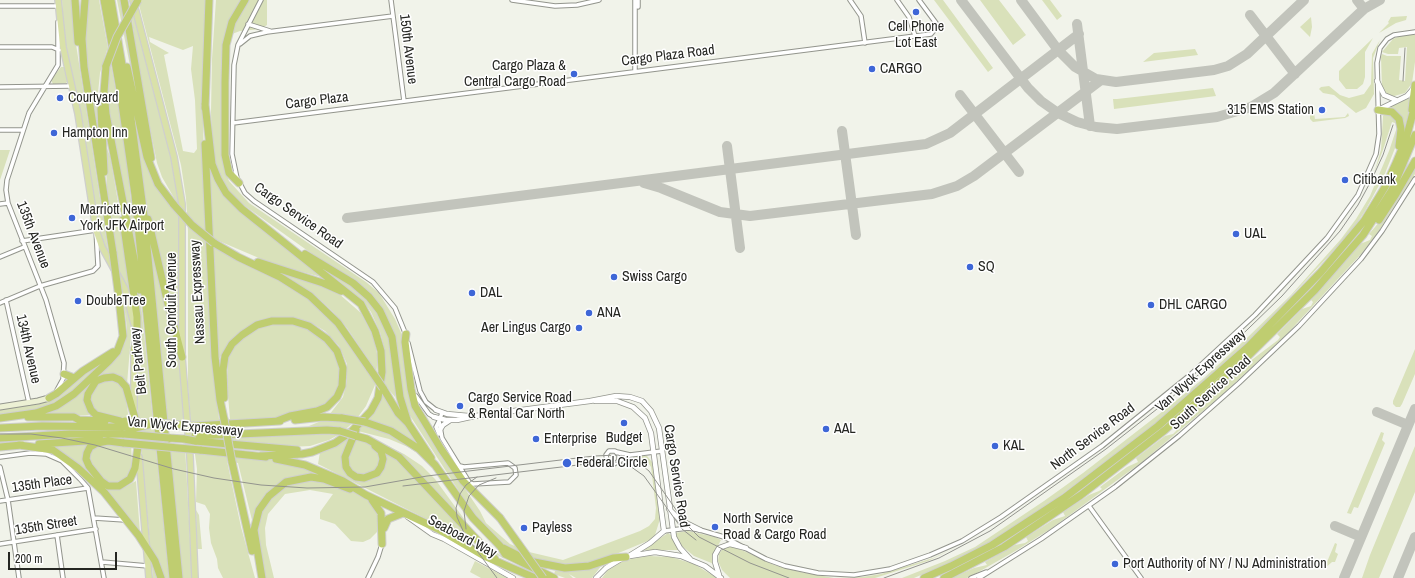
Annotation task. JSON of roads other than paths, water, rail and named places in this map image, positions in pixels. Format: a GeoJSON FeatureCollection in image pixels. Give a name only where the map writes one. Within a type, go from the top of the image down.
{"type":"FeatureCollection","features":[{"type":"Feature","properties":{"kind":"highway"},"geometry":{"type":"LineString","coordinates":[[13,417],[44,411],[68,399],[112,358],[121,342],[123,327],[107,214],[80,53],[75,0]]}},
{"type":"Feature","properties":{"kind":"highway"},"geometry":{"type":"LineString","coordinates":[[84,0],[82,45],[86,85]]}},
{"type":"Feature","properties":{"kind":"highway","name":"Belt Parkway"},"geometry":{"type":"LineString","coordinates":[[104,0],[131,167],[153,372],[172,578]]}},
{"type":"Feature","properties":{"kind":"highway","name":"Belt Parkway"},"geometry":{"type":"LineString","coordinates":[[111,0],[129,105],[141,192],[179,578]]}},
{"type":"Feature","properties":{"kind":"highway"},"geometry":{"type":"LineString","coordinates":[[114,0],[144,149],[155,179],[174,205],[192,225],[214,243],[238,257],[285,280],[310,296],[338,324],[384,388],[398,413],[408,423],[435,465]]}},
{"type":"Feature","properties":{"kind":"highway"},"geometry":{"type":"LineString","coordinates":[[124,0],[150,154],[158,177],[174,205]]}},
{"type":"Feature","properties":{"kind":"highway","name":"Nassau Expressway"},"geometry":{"type":"LineString","coordinates":[[209,0],[205,104],[206,190],[214,342],[220,400],[232,462],[261,578]]}},
{"type":"Feature","properties":{"kind":"highway"},"geometry":{"type":"LineString","coordinates":[[208,32],[214,0]]}},
{"type":"Feature","properties":{"kind":"highway"},"geometry":{"type":"LineString","coordinates":[[239,184],[229,173],[224,155],[226,45],[232,22],[245,0]]}},
{"type":"Feature","properties":{"kind":"highway"},"geometry":{"type":"LineString","coordinates":[[107,214],[101,103],[105,69],[117,37],[135,1]]}},
{"type":"Feature","properties":{"kind":"highway"},"geometry":{"type":"LineString","coordinates":[[105,69],[105,108],[139,280],[153,372]]}},
{"type":"Feature","properties":{"kind":"highway"},"geometry":{"type":"LineString","coordinates":[[1412,119],[1412,101],[1415,86]]}},
{"type":"Feature","properties":{"kind":"highway"},"geometry":{"type":"LineString","coordinates":[[205,104],[210,154],[218,179],[234,202],[355,298],[363,307],[369,319],[379,344],[382,372],[378,398],[345,457],[346,467],[350,473],[356,477],[372,476],[377,473],[381,467],[383,459],[381,451],[367,439]]}},
{"type":"Feature","properties":{"kind":"highway","name":"Van Wyck Expressway"},"geometry":{"type":"LineString","coordinates":[[924,578],[980,552],[1031,520],[1112,463],[1189,400],[1266,329],[1339,252],[1368,215],[1391,175],[1412,119],[1415,105]]}},
{"type":"Feature","properties":{"kind":"highway"},"geometry":{"type":"LineString","coordinates":[[1378,110],[1394,113],[1401,123],[1400,142],[1391,175]]}},
{"type":"Feature","properties":{"kind":"highway","name":"Van Wyck Expressway"},"geometry":{"type":"LineString","coordinates":[[944,578],[981,560],[1027,533],[1086,491],[1155,439],[1210,392],[1264,342],[1315,290],[1359,240],[1392,190],[1415,135]]}},
{"type":"Feature","properties":{"kind":"highway"},"geometry":{"type":"LineString","coordinates":[[1359,240],[1386,211],[1415,161]]}},
{"type":"Feature","properties":{"kind":"highway"},"geometry":{"type":"LineString","coordinates":[[118,176],[137,317],[137,336],[134,353]]}},
{"type":"Feature","properties":{"kind":"highway"},"geometry":{"type":"LineString","coordinates":[[141,192],[182,357]]}},
{"type":"Feature","properties":{"kind":"highway"},"geometry":{"type":"LineString","coordinates":[[269,230],[353,283],[366,293],[376,306],[386,321],[392,337],[400,397],[408,423]]}},
{"type":"Feature","properties":{"kind":"highway"},"geometry":{"type":"LineString","coordinates":[[214,243],[259,263],[329,285],[352,300],[369,319]]}},
{"type":"Feature","properties":{"kind":"highway"},"geometry":{"type":"LineString","coordinates":[[224,419],[223,370],[224,361],[229,348],[238,338],[253,327],[272,321],[288,320],[309,326],[327,339],[337,351],[341,360],[344,378],[339,392],[327,407],[317,411],[290,416],[277,421]]}},
{"type":"Feature","properties":{"kind":"highway"},"geometry":{"type":"LineString","coordinates":[[406,334],[405,342],[411,389],[415,406],[441,450],[463,482],[500,518],[543,578]]}},
{"type":"Feature","properties":{"kind":"highway"},"geometry":{"type":"LineString","coordinates":[[49,398],[56,394],[74,378],[111,354],[121,342]]}},
{"type":"Feature","properties":{"kind":"highway"},"geometry":{"type":"LineString","coordinates":[[64,374],[74,378]]}},
{"type":"Feature","properties":{"kind":"highway"},"geometry":{"type":"LineString","coordinates":[[123,426],[96,415],[91,410],[87,400],[88,394],[96,381],[113,377],[120,380],[126,387],[135,418]]}},
{"type":"Feature","properties":{"kind":"highway"},"geometry":{"type":"LineString","coordinates":[[0,418],[74,417],[80,420],[123,426]]}},
{"type":"Feature","properties":{"kind":"highway","name":"Van Wyck Expressway"},"geometry":{"type":"LineString","coordinates":[[0,427],[123,426],[135,428],[156,423],[194,426],[323,417],[364,421],[402,437],[419,449],[435,465],[473,518],[500,546],[505,554],[510,558],[554,578]]}},
{"type":"Feature","properties":{"kind":"highway"},"geometry":{"type":"LineString","coordinates":[[0,427],[74,423],[80,420]]}},
{"type":"Feature","properties":{"kind":"highway"},"geometry":{"type":"LineString","coordinates":[[261,456],[302,454],[312,452],[340,440],[364,421]]}},
{"type":"Feature","properties":{"kind":"highway","name":"Van Wyck Expressway"},"geometry":{"type":"LineString","coordinates":[[0,438],[70,434],[123,426],[150,436],[195,438],[290,450],[307,449],[329,442],[364,421]]}},
{"type":"Feature","properties":{"kind":"highway"},"geometry":{"type":"LineString","coordinates":[[195,438],[320,430],[340,431],[367,439],[385,448],[412,470],[497,560]]}},
{"type":"Feature","properties":{"kind":"highway"},"geometry":{"type":"LineString","coordinates":[[0,447],[91,440],[108,441],[261,456],[305,465],[342,481],[366,495],[438,529],[522,578]]}},
{"type":"Feature","properties":{"kind":"highway"},"geometry":{"type":"LineString","coordinates":[[108,441],[92,446],[87,453],[86,459],[89,466],[101,481],[114,487],[124,484],[132,477],[136,465],[138,446]]}},
{"type":"Feature","properties":{"kind":"highway"},"geometry":{"type":"LineString","coordinates":[[19,445],[43,448],[61,454],[104,492],[146,546],[155,561],[161,578]]}},
{"type":"Feature","properties":{"kind":"highway"},"geometry":{"type":"LineString","coordinates":[[261,578],[254,538],[255,522],[263,502],[275,490],[294,479],[315,477],[366,495],[376,504],[381,513],[382,544]]}},
{"type":"Feature","properties":{"kind":"highway"},"geometry":{"type":"LineString","coordinates":[[382,544],[386,522],[390,518],[403,513]]}},
{"type":"Feature","properties":{"kind":"highway"},"geometry":{"type":"LineString","coordinates":[[500,546],[529,561],[560,568],[584,566],[627,556]]}},
{"type":"Feature","properties":{"kind":"highway"},"geometry":{"type":"LineString","coordinates":[[484,556],[497,560],[535,578]]}},
{"type":"Feature","properties":{"kind":"main road","name":"South Conduit Avenue"},"geometry":{"type":"LineString","coordinates":[[135,1],[174,157],[182,197],[184,237],[182,357],[190,457],[194,578]]}},
{"type":"Feature","properties":{"kind":"main road"},"geometry":{"type":"LineString","coordinates":[[58,3],[58,15],[82,135],[96,230],[102,247],[129,299],[134,322],[135,418],[149,578]]}},
{"type":"Feature","properties":{"kind":"main road"},"geometry":{"type":"LineString","coordinates":[[0,407],[29,403],[49,398]]}},
{"type":"Feature","properties":{"kind":"street","name":"Cargo Service Road"},"geometry":{"type":"LineString","coordinates":[[260,0],[238,45],[234,65],[232,158],[239,184],[246,194],[258,205],[373,282],[395,308],[406,334],[420,391],[426,402],[442,413],[475,416]]}},
{"type":"Feature","properties":{"kind":"street","name":"150th Avenue"},"geometry":{"type":"LineString","coordinates":[[391,0],[404,101]]}},
{"type":"Feature","properties":{"kind":"street"},"geometry":{"type":"LineString","coordinates":[[512,0],[555,6],[599,0]]}},
{"type":"Feature","properties":{"kind":"street"},"geometry":{"type":"LineString","coordinates":[[635,72],[636,0]]}},
{"type":"Feature","properties":{"kind":"street"},"geometry":{"type":"LineString","coordinates":[[850,0],[861,16],[865,43]]}},
{"type":"Feature","properties":{"kind":"street"},"geometry":{"type":"LineString","coordinates":[[897,0],[909,17],[915,36]]}},
{"type":"Feature","properties":{"kind":"street","name":"Cargo Plaza Road"},"geometry":{"type":"LineString","coordinates":[[404,101],[865,43],[934,32],[936,27],[935,21],[919,0]]}},
{"type":"Feature","properties":{"kind":"street"},"geometry":{"type":"LineString","coordinates":[[0,6],[58,3]]}},
{"type":"Feature","properties":{"kind":"street","name":"135th Avenue"},"geometry":{"type":"LineString","coordinates":[[58,15],[58,65],[33,104],[7,180],[8,203],[46,300],[64,362],[64,374]]}},
{"type":"Feature","properties":{"kind":"street"},"geometry":{"type":"LineString","coordinates":[[238,45],[250,36],[271,32],[393,16]]}},
{"type":"Feature","properties":{"kind":"street"},"geometry":{"type":"LineString","coordinates":[[248,24],[271,32]]}},
{"type":"Feature","properties":{"kind":"street","name":"North Service Road"},"geometry":{"type":"LineString","coordinates":[[664,530],[688,528],[700,530],[724,537],[778,564],[812,572],[854,575],[883,571],[921,559],[962,541],[1001,517],[1149,410],[1213,354],[1283,286],[1330,235],[1353,203],[1373,164],[1379,140],[1377,57],[1381,46],[1394,34],[1413,32]]}},
{"type":"Feature","properties":{"kind":"street"},"geometry":{"type":"LineString","coordinates":[[0,47],[52,47],[59,50]]}},
{"type":"Feature","properties":{"kind":"street"},"geometry":{"type":"LineString","coordinates":[[1377,81],[1384,95],[1397,100]]}},
{"type":"Feature","properties":{"kind":"street"},"geometry":{"type":"LineString","coordinates":[[0,87],[72,86]]}},
{"type":"Feature","properties":{"kind":"street"},"geometry":{"type":"LineString","coordinates":[[1378,110],[1409,95],[1415,86]]}},
{"type":"Feature","properties":{"kind":"street","name":"Cargo Plaza"},"geometry":{"type":"LineString","coordinates":[[233,123],[404,101]]}},
{"type":"Feature","properties":{"kind":"street"},"geometry":{"type":"LineString","coordinates":[[0,130],[23,130]]}},
{"type":"Feature","properties":{"kind":"street","name":"South Service Road"},"geometry":{"type":"LineString","coordinates":[[979,578],[1041,539],[1089,506],[1155,456],[1196,421],[1294,331],[1367,252],[1415,180]]}},
{"type":"Feature","properties":{"kind":"street"},"geometry":{"type":"LineString","coordinates":[[0,204],[8,203]]}},
{"type":"Feature","properties":{"kind":"street"},"geometry":{"type":"LineString","coordinates":[[0,303],[40,286],[96,269],[99,262],[95,237],[96,230],[22,241]]}},
{"type":"Feature","properties":{"kind":"street"},"geometry":{"type":"LineString","coordinates":[[0,257],[24,247]]}},
{"type":"Feature","properties":{"kind":"street","name":"134th Avenue"},"geometry":{"type":"LineString","coordinates":[[6,300],[29,403]]}},
{"type":"Feature","properties":{"kind":"street","name":"Cargo Service Road"},"geometry":{"type":"LineString","coordinates":[[411,355],[415,392],[420,404],[438,421],[449,421],[475,416],[590,401],[620,401],[639,411],[650,427],[664,530]]}},
{"type":"Feature","properties":{"kind":"street"},"geometry":{"type":"LineString","coordinates":[[49,398],[59,388],[64,374]]}},
{"type":"Feature","properties":{"kind":"street","name":"Cargo Service Road"},"geometry":{"type":"LineString","coordinates":[[590,401],[604,397],[630,397],[642,401],[649,408],[656,420],[662,451],[672,530],[676,543],[690,559]]}},
{"type":"Feature","properties":{"kind":"street"},"geometry":{"type":"LineString","coordinates":[[442,413],[436,429],[469,482],[473,484],[509,482],[514,478],[516,471],[512,465],[508,463],[464,467],[460,466]]}},
{"type":"Feature","properties":{"kind":"street"},"geometry":{"type":"LineString","coordinates":[[429,414],[438,421],[439,431],[442,438]]}},
{"type":"Feature","properties":{"kind":"street"},"geometry":{"type":"LineString","coordinates":[[439,431],[443,425],[449,421]]}},
{"type":"Feature","properties":{"kind":"street"},"geometry":{"type":"LineString","coordinates":[[630,455],[614,465],[610,465],[605,458],[608,452],[630,455],[662,451]]}},
{"type":"Feature","properties":{"kind":"street"},"geometry":{"type":"LineString","coordinates":[[0,457],[33,452],[50,455],[66,465],[88,488],[104,578]]}},
{"type":"Feature","properties":{"kind":"street"},"geometry":{"type":"LineString","coordinates":[[616,452],[620,457],[619,461]]}},
{"type":"Feature","properties":{"kind":"street"},"geometry":{"type":"LineString","coordinates":[[0,467],[8,500],[19,578]]}},
{"type":"Feature","properties":{"kind":"street","name":"135th Place"},"geometry":{"type":"LineString","coordinates":[[0,501],[88,488]]}},
{"type":"Feature","properties":{"kind":"street"},"geometry":{"type":"LineString","coordinates":[[1089,506],[1141,578]]}},
{"type":"Feature","properties":{"kind":"street"},"geometry":{"type":"LineString","coordinates":[[669,509],[680,520],[700,530]]}},
{"type":"Feature","properties":{"kind":"street","name":"Seaboard Way"},"geometry":{"type":"LineString","coordinates":[[403,513],[422,528],[513,578]]}},
{"type":"Feature","properties":{"kind":"street","name":"135th Street"},"geometry":{"type":"LineString","coordinates":[[94,518],[126,520]]}},
{"type":"Feature","properties":{"kind":"street","name":"135th Street"},"geometry":{"type":"LineString","coordinates":[[0,544],[96,529]]}},
{"type":"Feature","properties":{"kind":"street"},"geometry":{"type":"LineString","coordinates":[[596,578],[608,566],[650,543],[664,530]]}},
{"type":"Feature","properties":{"kind":"street"},"geometry":{"type":"LineString","coordinates":[[57,535],[63,578]]}},
{"type":"Feature","properties":{"kind":"street"},"geometry":{"type":"LineString","coordinates":[[368,578],[382,544]]}},
{"type":"Feature","properties":{"kind":"street"},"geometry":{"type":"LineString","coordinates":[[721,578],[715,562],[718,550],[728,544],[746,548]]}},
{"type":"Feature","properties":{"kind":"street"},"geometry":{"type":"LineString","coordinates":[[627,556],[658,552],[690,559],[708,567],[721,578]]}},
{"type":"Feature","properties":{"kind":"street"},"geometry":{"type":"LineString","coordinates":[[102,562],[148,566]]}},
{"type":"Feature","properties":{"kind":"street"},"geometry":{"type":"LineString","coordinates":[[971,578],[989,571]]}},
{"type":"Feature","properties":{"kind":"tram line"},"geometry":{"type":"LineString","coordinates":[[1403,81],[1405,48]]}},
{"type":"Feature","properties":{"kind":"tram line"},"geometry":{"type":"LineString","coordinates":[[884,578],[939,558],[990,531],[1106,449],[1171,398],[1216,360],[1282,296],[1340,231],[1358,205],[1371,181],[1383,155],[1393,125]]}},
{"type":"Feature","properties":{"kind":"tram line"},"geometry":{"type":"LineString","coordinates":[[0,434],[31,434],[62,438],[95,445],[174,469],[214,478],[261,485],[307,488],[365,487],[427,476],[594,456],[618,455],[639,463],[649,471],[686,524],[699,537],[750,563],[789,578]]}},
{"type":"Feature","properties":{"kind":"tram line"},"geometry":{"type":"LineString","coordinates":[[403,486],[603,462],[616,462],[630,466],[644,476],[682,529],[696,540]]}},
{"type":"Feature","properties":{"kind":"tram line"},"geometry":{"type":"LineString","coordinates":[[477,477],[466,485],[460,494],[456,508],[457,517],[464,533],[497,578]]}},
{"type":"Feature","properties":{"kind":"tram line"},"geometry":{"type":"LineString","coordinates":[[466,529],[464,511],[469,496],[479,485],[496,478]]}},
{"type":"Feature","properties":{"kind":"place","name":"Cell Phone Lot East"},"geometry":{"type":"Point","coordinates":[916,12]}},
{"type":"Feature","properties":{"kind":"place","name":"CARGO"},"geometry":{"type":"Point","coordinates":[872,69]}},
{"type":"Feature","properties":{"kind":"place","name":"Cargo Plaza & Central Cargo Road"},"geometry":{"type":"Point","coordinates":[574,74]}},
{"type":"Feature","properties":{"kind":"place","name":"Courtyard"},"geometry":{"type":"Point","coordinates":[60,98]}},
{"type":"Feature","properties":{"kind":"place","name":"315 EMS Station"},"geometry":{"type":"Point","coordinates":[1322,110]}},
{"type":"Feature","properties":{"kind":"place","name":"Hampton Inn"},"geometry":{"type":"Point","coordinates":[54,133]}},
{"type":"Feature","properties":{"kind":"place","name":"Citibank"},"geometry":{"type":"Point","coordinates":[1345,180]}},
{"type":"Feature","properties":{"kind":"place","name":"Marriott New York JFK Airport"},"geometry":{"type":"Point","coordinates":[72,218]}},
{"type":"Feature","properties":{"kind":"place","name":"UAL"},"geometry":{"type":"Point","coordinates":[1236,234]}},
{"type":"Feature","properties":{"kind":"place","name":"SQ"},"geometry":{"type":"Point","coordinates":[970,267]}},
{"type":"Feature","properties":{"kind":"place","name":"Swiss Cargo"},"geometry":{"type":"Point","coordinates":[614,277]}},
{"type":"Feature","properties":{"kind":"place","name":"DAL"},"geometry":{"type":"Point","coordinates":[472,293]}},
{"type":"Feature","properties":{"kind":"place","name":"DoubleTree"},"geometry":{"type":"Point","coordinates":[78,301]}},
{"type":"Feature","properties":{"kind":"place","name":"DHL CARGO"},"geometry":{"type":"Point","coordinates":[1151,305]}},
{"type":"Feature","properties":{"kind":"place","name":"ANA"},"geometry":{"type":"Point","coordinates":[589,313]}},
{"type":"Feature","properties":{"kind":"place","name":"Aer Lingus Cargo"},"geometry":{"type":"Point","coordinates":[579,328]}},
{"type":"Feature","properties":{"kind":"place","name":"Cargo Service Road & Rental Car North"},"geometry":{"type":"Point","coordinates":[460,406]}},
{"type":"Feature","properties":{"kind":"place","name":"Budget"},"geometry":{"type":"Point","coordinates":[624,423]}},
{"type":"Feature","properties":{"kind":"place","name":"AAL"},"geometry":{"type":"Point","coordinates":[826,429]}},
{"type":"Feature","properties":{"kind":"place","name":"Enterprise"},"geometry":{"type":"Point","coordinates":[536,439]}},
{"type":"Feature","properties":{"kind":"place","name":"KAL"},"geometry":{"type":"Point","coordinates":[995,446]}},
{"type":"Feature","properties":{"kind":"place","name":"Federal Circle"},"geometry":{"type":"Point","coordinates":[567,463]}},
{"type":"Feature","properties":{"kind":"place","name":"North Service Road & Cargo Road"},"geometry":{"type":"Point","coordinates":[715,527]}},
{"type":"Feature","properties":{"kind":"place","name":"Payless"},"geometry":{"type":"Point","coordinates":[524,528]}},
{"type":"Feature","properties":{"kind":"place","name":"Port Authority of NY / NJ Administration"},"geometry":{"type":"Point","coordinates":[1115,564]}}]}
